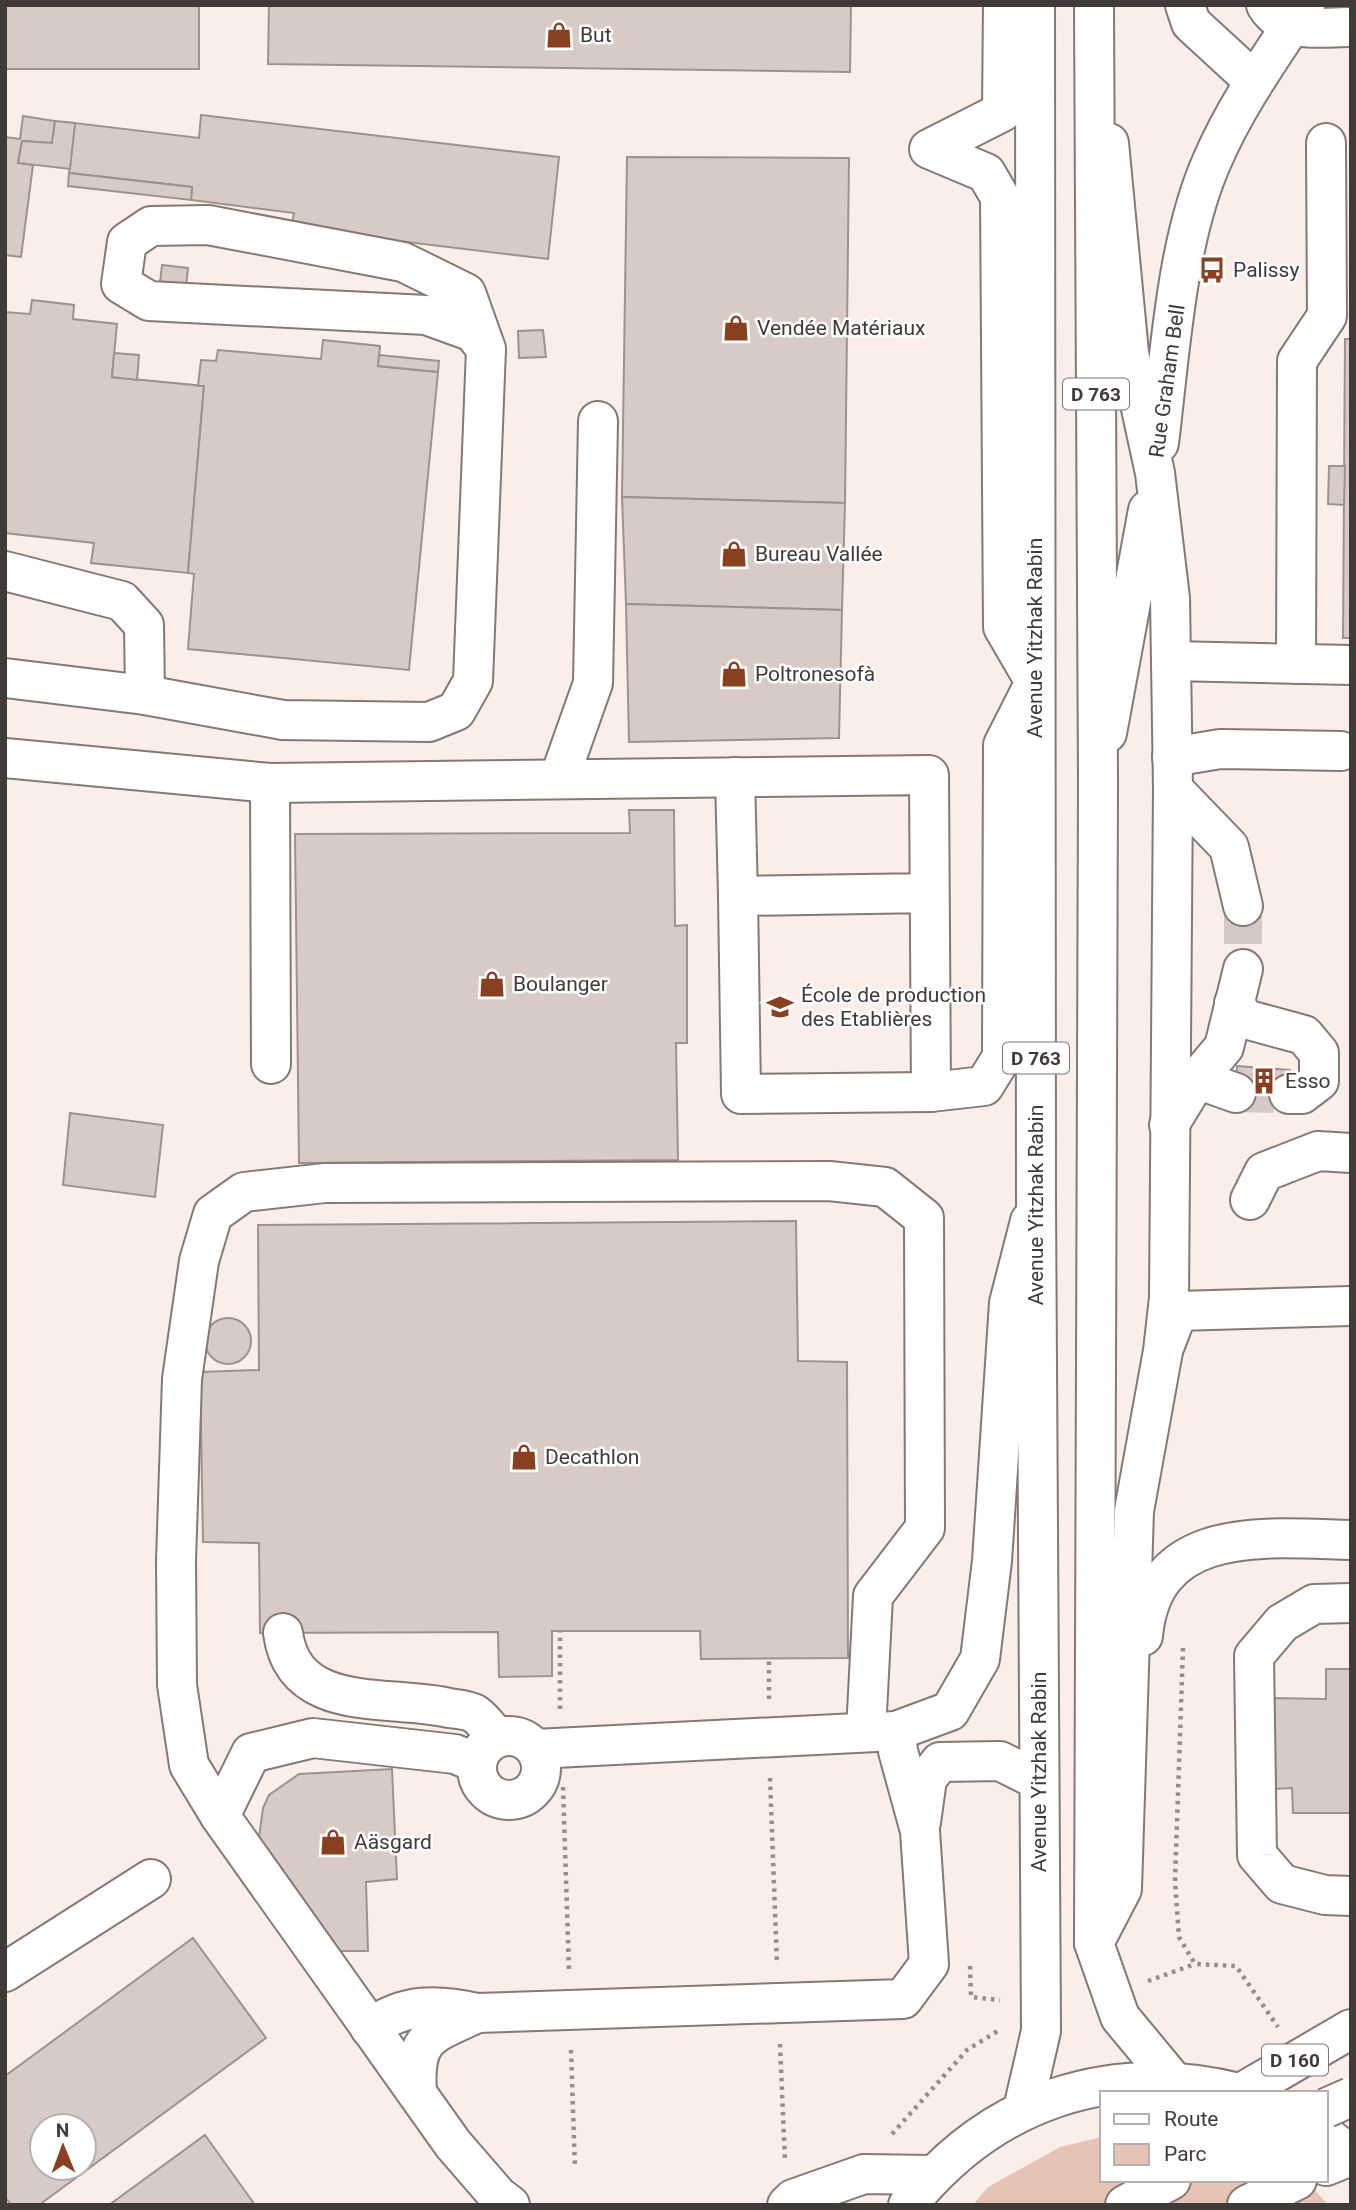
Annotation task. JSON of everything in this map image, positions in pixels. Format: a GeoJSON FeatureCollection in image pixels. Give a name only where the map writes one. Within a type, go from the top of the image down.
{"type":"FeatureCollection","features":[{"type":"Feature","properties":{"kind":"main road"},"geometry":{"type":"LineString","coordinates":[[735,776],[741,1094],[931,1092],[984,1086],[1002,1057],[1003,745],[1035,682],[1003,627],[1000,197],[986,173],[929,149],[1002,112],[1003,5]]}},
{"type":"Feature","properties":{"kind":"main road","name":"Avenue Yitzhak Rabin"},"geometry":{"type":"LineString","coordinates":[[1023,2109],[1041,2031],[1036,1198],[1035,5]]}},
{"type":"Feature","properties":{"kind":"main road"},"geometry":{"type":"LineString","coordinates":[[1095,5],[1129,353],[1155,473],[1170,598],[1171,661],[1169,1298],[1163,1351],[1134,1511],[1122,1889]]}},
{"type":"Feature","properties":{"kind":"main road","name":"D 763"},"geometry":{"type":"LineString","coordinates":[[1095,5],[1098,783],[1094,1943],[1121,2017],[1173,2081]]}},
{"type":"Feature","properties":{"kind":"main road"},"geometry":{"type":"LineString","coordinates":[[1185,5],[1191,23],[1254,81]]}},
{"type":"Feature","properties":{"kind":"main road"},"geometry":{"type":"LineString","coordinates":[[1287,13],[1351,27]]}},
{"type":"Feature","properties":{"kind":"main road","name":"Rue Graham Bell"},"geometry":{"type":"LineString","coordinates":[[1098,783],[1155,473],[1184,256],[1211,162],[1287,13]]}},
{"type":"Feature","properties":{"kind":"main road"},"geometry":{"type":"LineString","coordinates":[[1296,664],[1297,361],[1339,316],[1326,143]]}},
{"type":"Feature","properties":{"kind":"main road"},"geometry":{"type":"LineString","coordinates":[[5,678],[145,695],[283,720],[429,722],[456,711],[473,681],[486,349],[466,293],[403,262],[208,225],[151,226],[127,242],[121,284],[149,301],[426,315],[473,332],[486,349]]}},
{"type":"Feature","properties":{"kind":"main road"},"geometry":{"type":"LineString","coordinates":[[559,779],[593,683],[598,421]]}},
{"type":"Feature","properties":{"kind":"main road"},"geometry":{"type":"LineString","coordinates":[[5,571],[122,601],[144,625],[145,695]]}},
{"type":"Feature","properties":{"kind":"main road"},"geometry":{"type":"LineString","coordinates":[[1171,661],[1351,665]]}},
{"type":"Feature","properties":{"kind":"main road"},"geometry":{"type":"LineString","coordinates":[[1172,773],[1220,749],[1341,751]]}},
{"type":"Feature","properties":{"kind":"main road"},"geometry":{"type":"LineString","coordinates":[[5,758],[270,783],[929,775],[931,1092]]}},
{"type":"Feature","properties":{"kind":"main road"},"geometry":{"type":"LineString","coordinates":[[1172,773],[1229,847],[1242,906]]}},
{"type":"Feature","properties":{"kind":"main road"},"geometry":{"type":"LineString","coordinates":[[270,783],[271,1064]]}},
{"type":"Feature","properties":{"kind":"main road"},"geometry":{"type":"LineString","coordinates":[[738,896],[929,893]]}},
{"type":"Feature","properties":{"kind":"main road"},"geometry":{"type":"LineString","coordinates":[[1169,1125],[1197,1079],[1224,1047],[1239,986],[1245,1019],[1304,1035],[1319,1053],[1319,1081],[1302,1094],[1289,1094]]}},
{"type":"Feature","properties":{"kind":"main road"},"geometry":{"type":"LineString","coordinates":[[1197,1079],[1236,1093]]}},
{"type":"Feature","properties":{"kind":"main road"},"geometry":{"type":"LineString","coordinates":[[1250,1200],[1264,1172],[1318,1151],[1351,1153]]}},
{"type":"Feature","properties":{"kind":"main road"},"geometry":{"type":"LineString","coordinates":[[510,2205],[498,2196],[453,2144],[220,1816],[189,1765],[177,1685],[177,1483],[182,1379],[198,1261],[213,1214],[244,1192],[325,1183],[829,1181],[885,1186],[924,1218],[925,1528],[873,1596],[867,1732]]}},
{"type":"Feature","properties":{"kind":"main road"},"geometry":{"type":"LineString","coordinates":[[220,1816],[251,1753],[313,1738],[455,1754],[487,1751],[519,1737],[549,1749],[867,1732],[950,1711],[980,1659],[992,1561],[1009,1303],[1036,1198]]}},
{"type":"Feature","properties":{"kind":"main road"},"geometry":{"type":"LineString","coordinates":[[1169,1242],[1170,1267],[1190,1290],[1250,1307]]}},
{"type":"Feature","properties":{"kind":"main road"},"geometry":{"type":"LineString","coordinates":[[1163,1351],[1178,1311],[1351,1306]]}},
{"type":"Feature","properties":{"kind":"main road"},"geometry":{"type":"LineString","coordinates":[[1094,1943],[1122,1889],[1144,1624],[1162,1576],[1186,1557],[1235,1540],[1351,1540]]}},
{"type":"Feature","properties":{"kind":"main road"},"geometry":{"type":"LineString","coordinates":[[1351,1603],[1314,1604],[1282,1623],[1254,1656],[1257,1855],[1282,1884],[1325,1895],[1351,1896]]}},
{"type":"Feature","properties":{"kind":"main road"},"geometry":{"type":"LineString","coordinates":[[284,1633],[286,1650],[293,1667],[316,1688],[362,1699],[427,1703],[475,1714],[487,1751],[477,1775],[488,1793],[509,1801],[528,1795],[540,1778],[540,1758],[549,1749]]}},
{"type":"Feature","properties":{"kind":"main road"},"geometry":{"type":"LineString","coordinates":[[370,2028],[386,2016],[407,2008],[442,2005],[477,2013],[904,1998],[929,1964],[920,1831],[898,1751],[867,1732]]}},
{"type":"Feature","properties":{"kind":"main road"},"geometry":{"type":"LineString","coordinates":[[920,1831],[927,1779],[940,1762],[1000,1761],[1038,1780]]}},
{"type":"Feature","properties":{"kind":"main road"},"geometry":{"type":"LineString","coordinates":[[5,1972],[151,1879]]}},
{"type":"Feature","properties":{"kind":"main road"},"geometry":{"type":"LineString","coordinates":[[417,2093],[415,2062],[429,2036],[477,2013]]}},
{"type":"Feature","properties":{"kind":"main road","name":"D 160"},"geometry":{"type":"LineString","coordinates":[[1243,2091],[1351,2029]]}},
{"type":"Feature","properties":{"kind":"main road"},"geometry":{"type":"LineString","coordinates":[[908,2205],[932,2175],[975,2138],[1023,2109],[1071,2091],[1122,2082],[1173,2081],[1229,2091]]}},
{"type":"Feature","properties":{"kind":"main road","name":"D 160"},"geometry":{"type":"LineString","coordinates":[[1328,2107],[1351,2097]]}},
{"type":"Feature","properties":{"kind":"main road"},"geometry":{"type":"LineString","coordinates":[[1328,2138],[1351,2155],[1328,2165]]}},
{"type":"Feature","properties":{"kind":"main road"},"geometry":{"type":"LineString","coordinates":[[787,2205],[793,2199],[864,2174],[932,2175]]}},
{"type":"Feature","properties":{"kind":"main road"},"geometry":{"type":"LineString","coordinates":[[1125,2205],[1167,2182]]}},
{"type":"Feature","properties":{"kind":"main road"},"geometry":{"type":"LineString","coordinates":[[1247,2205],[1293,2182]]}},
{"type":"Feature","properties":{"kind":"path"},"geometry":{"type":"LineString","coordinates":[[560,1631],[549,1749],[570,2009],[575,2168]]}},
{"type":"Feature","properties":{"kind":"path"},"geometry":{"type":"LineString","coordinates":[[1183,1638],[1175,1881],[1179,1937],[1195,1964],[1236,1966],[1299,2057]]}},
{"type":"Feature","properties":{"kind":"path"},"geometry":{"type":"LineString","coordinates":[[769,1658],[769,1737],[785,2163]]}},
{"type":"Feature","properties":{"kind":"path"},"geometry":{"type":"LineString","coordinates":[[864,2174],[886,2141],[967,2050],[1041,2006]]}},
{"type":"Feature","properties":{"kind":"green space"},"geometry":{"type":"Polygon","coordinates":[[[1100,2137],[1100,2182],[1308,2182],[1328,2205],[973,2205],[988,2187],[1060,2147],[1100,2137]]]}},
{"type":"Feature","properties":{"kind":"building"},"geometry":{"type":"Polygon","coordinates":[[[5,5],[199,5],[199,69],[5,69],[5,5]]]}},
{"type":"Feature","properties":{"kind":"building","name":"But"},"geometry":{"type":"Polygon","coordinates":[[[269,5],[851,5],[850,72],[268,64],[269,5]]]}},
{"type":"Feature","properties":{"kind":"building"},"geometry":{"type":"Polygon","coordinates":[[[201,115],[559,157],[548,259],[291,228],[294,213],[191,200],[192,187],[69,173],[75,123],[199,138],[201,115]]]}},
{"type":"Feature","properties":{"kind":"building"},"geometry":{"type":"Polygon","coordinates":[[[23,116],[55,121],[52,143],[22,141],[18,163],[33,165],[21,257],[5,255],[5,137],[20,139],[23,116]]]}},
{"type":"Feature","properties":{"kind":"building"},"geometry":{"type":"Polygon","coordinates":[[[55,121],[75,123],[70,169],[18,163],[22,141],[52,143],[55,121]]]}},
{"type":"Feature","properties":{"kind":"building","name":"Vendée Matériaux"},"geometry":{"type":"Polygon","coordinates":[[[627,157],[849,158],[845,503],[622,497],[627,157]]]}},
{"type":"Feature","properties":{"kind":"building"},"geometry":{"type":"Polygon","coordinates":[[[69,173],[192,187],[191,200],[68,186],[69,173]]]}},
{"type":"Feature","properties":{"kind":"building"},"geometry":{"type":"Polygon","coordinates":[[[162,265],[188,268],[186,287],[160,283],[162,265]]]}},
{"type":"Feature","properties":{"kind":"building"},"geometry":{"type":"Polygon","coordinates":[[[32,300],[74,305],[73,319],[117,324],[112,377],[204,386],[188,573],[91,563],[94,543],[5,533],[5,312],[30,314],[32,300]]]}},
{"type":"Feature","properties":{"kind":"building"},"geometry":{"type":"Polygon","coordinates":[[[543,330],[546,357],[519,358],[518,331],[543,330]]]}},
{"type":"Feature","properties":{"kind":"building"},"geometry":{"type":"Polygon","coordinates":[[[1345,339],[1351,339],[1351,638],[1343,638],[1345,339]]]}},
{"type":"Feature","properties":{"kind":"building"},"geometry":{"type":"Polygon","coordinates":[[[323,340],[380,346],[378,366],[438,372],[409,670],[188,649],[194,574],[188,573],[204,386],[198,386],[201,360],[216,361],[218,350],[321,359],[323,340]]]}},
{"type":"Feature","properties":{"kind":"building"},"geometry":{"type":"Polygon","coordinates":[[[114,353],[139,355],[137,380],[112,377],[114,353]]]}},
{"type":"Feature","properties":{"kind":"building"},"geometry":{"type":"Polygon","coordinates":[[[379,355],[439,361],[438,372],[378,366],[379,355]]]}},
{"type":"Feature","properties":{"kind":"building"},"geometry":{"type":"Polygon","coordinates":[[[1329,466],[1345,466],[1344,505],[1328,504],[1329,466]]]}},
{"type":"Feature","properties":{"kind":"building","name":"Bureau Vallée"},"geometry":{"type":"Polygon","coordinates":[[[622,497],[845,503],[842,610],[626,604],[622,497]]]}},
{"type":"Feature","properties":{"kind":"building","name":"Poltronesofà"},"geometry":{"type":"Polygon","coordinates":[[[626,604],[842,610],[839,738],[629,742],[626,604]]]}},
{"type":"Feature","properties":{"kind":"building","name":"Boulanger"},"geometry":{"type":"Polygon","coordinates":[[[629,810],[674,810],[675,926],[687,925],[687,1043],[676,1043],[678,1160],[299,1163],[295,834],[630,833],[629,810]]]}},
{"type":"Feature","properties":{"kind":"building","name":"Esso"},"geometry":{"type":"Polygon","coordinates":[[[1237,1066],[1290,1070],[1291,1107],[1236,1106],[1237,1066]]]}},
{"type":"Feature","properties":{"kind":"building"},"geometry":{"type":"Polygon","coordinates":[[[70,1113],[163,1125],[155,1197],[63,1185],[70,1113]]]}},
{"type":"Feature","properties":{"kind":"building","name":"Decathlon"},"geometry":{"type":"Polygon","coordinates":[[[796,1221],[798,1361],[847,1362],[848,1658],[701,1659],[700,1631],[552,1631],[552,1676],[499,1677],[498,1632],[260,1633],[259,1543],[203,1542],[200,1372],[259,1370],[258,1225],[796,1221]]]}},
{"type":"Feature","properties":{"kind":"building"},"geometry":{"type":"Polygon","coordinates":[[[228,1318],[245,1324],[251,1341],[245,1358],[228,1364],[211,1358],[205,1341],[211,1324],[228,1318]]]}},
{"type":"Feature","properties":{"kind":"building"},"geometry":{"type":"Polygon","coordinates":[[[1326,1669],[1351,1669],[1351,1813],[1293,1813],[1292,1788],[1273,1789],[1273,1698],[1326,1699],[1326,1669]]]}},
{"type":"Feature","properties":{"kind":"building"},"geometry":{"type":"Polygon","coordinates":[[[392,1769],[397,1879],[366,1882],[368,1951],[339,1951],[270,1859],[259,1837],[263,1808],[269,1795],[299,1774],[392,1769]]]}},
{"type":"Feature","properties":{"kind":"building"},"geometry":{"type":"Polygon","coordinates":[[[193,1938],[266,2038],[98,2162],[98,2112],[28,2112],[28,2182],[70,2182],[39,2205],[11,2205],[5,2197],[5,2076],[193,1938]]]}},
{"type":"Feature","properties":{"kind":"building"},"geometry":{"type":"Polygon","coordinates":[[[205,2135],[255,2205],[109,2205],[205,2135]]]}},
{"type":"Feature","properties":{"kind":"tunnel"},"geometry":{"type":"LineString","coordinates":[[1243,906],[1243,969]]}},
{"type":"Feature","properties":{"kind":"tunnel"},"geometry":{"type":"LineString","coordinates":[[1236,1093],[1289,1094]]}},
{"type":"Feature","properties":{"kind":"place","name":"But"},"geometry":{"type":"Point","coordinates":[559,35]}},
{"type":"Feature","properties":{"kind":"place","name":"Palissy"},"geometry":{"type":"Point","coordinates":[1212,270]}},
{"type":"Feature","properties":{"kind":"place","name":"Vendée Matériaux"},"geometry":{"type":"Point","coordinates":[736,328]}},
{"type":"Feature","properties":{"kind":"place","name":"Bureau Vallée"},"geometry":{"type":"Point","coordinates":[734,554]}},
{"type":"Feature","properties":{"kind":"place","name":"Poltronesofà"},"geometry":{"type":"Point","coordinates":[734,674]}},
{"type":"Feature","properties":{"kind":"place","name":"Boulanger"},"geometry":{"type":"Point","coordinates":[492,984]}},
{"type":"Feature","properties":{"kind":"place","name":"École de production des Etablières"},"geometry":{"type":"Point","coordinates":[780,1007]}},
{"type":"Feature","properties":{"kind":"place","name":"Esso"},"geometry":{"type":"Point","coordinates":[1264,1081]}},
{"type":"Feature","properties":{"kind":"place","name":"Decathlon"},"geometry":{"type":"Point","coordinates":[524,1457]}},
{"type":"Feature","properties":{"kind":"place","name":"Aäsgard"},"geometry":{"type":"Point","coordinates":[333,1842]}}]}
